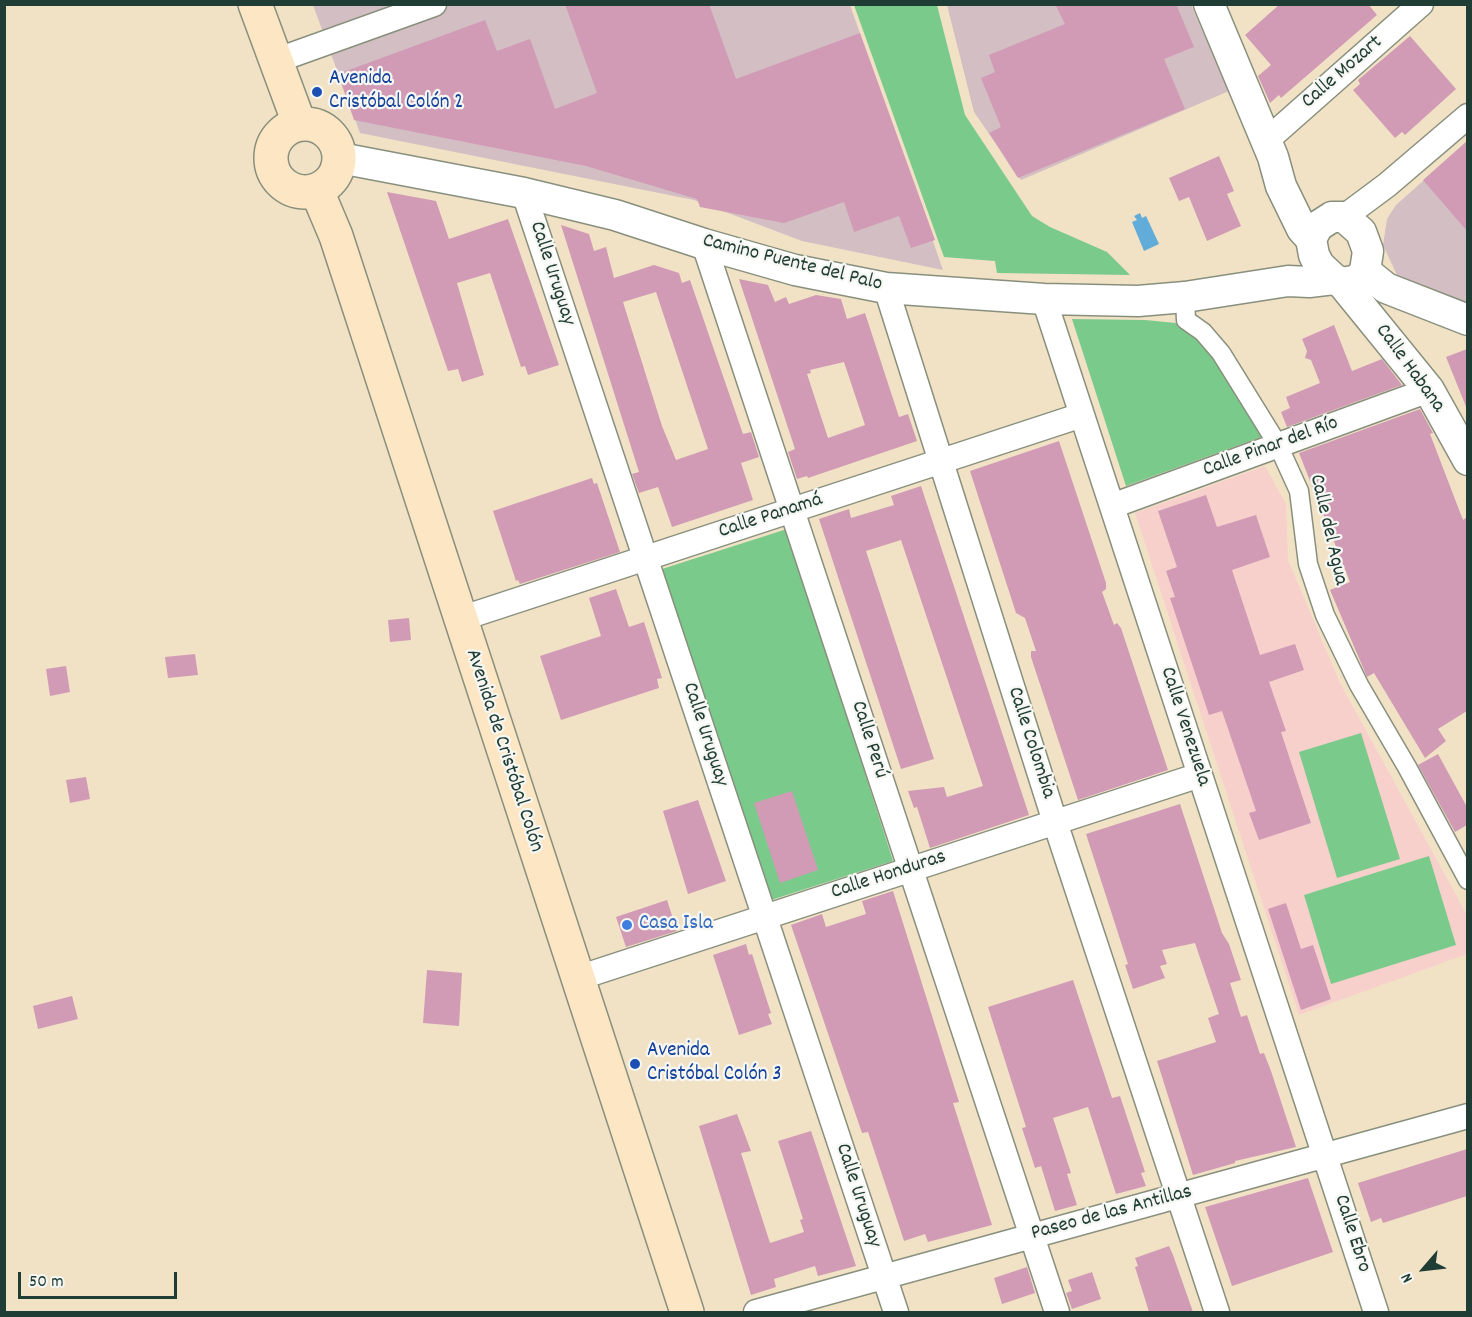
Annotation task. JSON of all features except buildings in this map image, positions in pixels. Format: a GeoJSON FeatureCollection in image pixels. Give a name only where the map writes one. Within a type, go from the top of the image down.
{"type":"FeatureCollection","features":[{"type":"Feature","properties":{"kind":"main road"},"geometry":{"type":"LineString","coordinates":[[255,4],[299,123]]}},
{"type":"Feature","properties":{"kind":"main road"},"geometry":{"type":"LineString","coordinates":[[299,123],[318,125],[334,139],[340,158],[335,177],[317,191],[303,193],[285,187],[273,172],[272,145],[280,132],[299,123]]}},
{"type":"Feature","properties":{"kind":"main road","name":"Avenida de Cristóbal Colón"},"geometry":{"type":"LineString","coordinates":[[317,191],[336,236],[687,1312]]}},
{"type":"Feature","properties":{"kind":"street"},"geometry":{"type":"LineString","coordinates":[[275,61],[434,4]]}},
{"type":"Feature","properties":{"kind":"street","name":"Calle Mozart"},"geometry":{"type":"LineString","coordinates":[[1270,149],[1421,4]]}},
{"type":"Feature","properties":{"kind":"street"},"geometry":{"type":"LineString","coordinates":[[1220,10],[1281,186],[1313,247],[1319,265],[1347,278],[1386,288],[1467,320]]}},
{"type":"Feature","properties":{"kind":"street"},"geometry":{"type":"LineString","coordinates":[[1288,281],[1313,247],[1318,226],[1338,217],[1387,185],[1467,116]]}},
{"type":"Feature","properties":{"kind":"street"},"geometry":{"type":"LineString","coordinates":[[1270,149],[1294,187],[1360,232],[1368,251],[1347,278]]}},
{"type":"Feature","properties":{"kind":"street","name":"Camino Puente del Palo"},"geometry":{"type":"LineString","coordinates":[[340,158],[524,193],[615,215],[795,270],[886,288],[1044,299],[1138,301],[1185,297],[1288,281],[1309,282],[1347,278]]}},
{"type":"Feature","properties":{"kind":"street","name":"Calle Uruguay"},"geometry":{"type":"LineString","coordinates":[[524,193],[896,1312]]}},
{"type":"Feature","properties":{"kind":"street","name":"Calle Perú"},"geometry":{"type":"LineString","coordinates":[[704,244],[1056,1312]]}},
{"type":"Feature","properties":{"kind":"street","name":"Calle Habana"},"geometry":{"type":"LineString","coordinates":[[1347,278],[1429,390],[1467,460]]}},
{"type":"Feature","properties":{"kind":"street","name":"Calle Colombia"},"geometry":{"type":"LineString","coordinates":[[886,288],[1055,822],[1217,1312]]}},
{"type":"Feature","properties":{"kind":"street","name":"Calle del Agua"},"geometry":{"type":"LineString","coordinates":[[1185,297],[1186,320],[1203,332],[1221,353],[1278,445],[1299,492],[1308,564],[1325,615],[1359,685],[1407,767],[1467,880]]}},
{"type":"Feature","properties":{"kind":"street","name":"Calle Venezuela"},"geometry":{"type":"LineString","coordinates":[[1044,299],[1325,1156]]}},
{"type":"Feature","properties":{"kind":"street","name":"Calle Pinar del Río"},"geometry":{"type":"LineString","coordinates":[[1112,506],[1429,390]]}},
{"type":"Feature","properties":{"kind":"street","name":"Calle Panamá"},"geometry":{"type":"LineString","coordinates":[[460,619],[1082,415]]}},
{"type":"Feature","properties":{"kind":"street","name":"Calle Honduras"},"geometry":{"type":"LineString","coordinates":[[578,978],[1200,774]]}},
{"type":"Feature","properties":{"kind":"street","name":"Paseo de las Antillas"},"geometry":{"type":"LineString","coordinates":[[756,1312],[1467,1116]]}},
{"type":"Feature","properties":{"kind":"street","name":"Calle Ebro"},"geometry":{"type":"LineString","coordinates":[[1325,1156],[1376,1312]]}},
{"type":"Feature","properties":{"kind":"shaded area"},"geometry":{"type":"Polygon","coordinates":[[[313,5],[850,5],[943,270],[802,241],[694,200],[360,133],[313,5]]]}},
{"type":"Feature","properties":{"kind":"shaded area"},"geometry":{"type":"Polygon","coordinates":[[[947,5],[1191,5],[1229,91],[1021,180],[974,112],[947,5]]]}},
{"type":"Feature","properties":{"kind":"shaded area"},"geometry":{"type":"Polygon","coordinates":[[[1467,142],[1467,303],[1397,275],[1383,245],[1387,219],[1396,205],[1467,142]]]}},
{"type":"Feature","properties":{"kind":"shaded area"},"geometry":{"type":"Polygon","coordinates":[[[1265,466],[1286,504],[1288,560],[1340,683],[1467,915],[1467,954],[1299,1015],[1135,513],[1265,466]]]}},
{"type":"Feature","properties":{"kind":"green space"},"geometry":{"type":"Polygon","coordinates":[[[854,5],[937,5],[965,115],[1032,216],[1050,227],[1107,252],[1130,275],[997,273],[995,261],[944,257],[854,5]]]}},
{"type":"Feature","properties":{"kind":"green space"},"geometry":{"type":"Polygon","coordinates":[[[1072,319],[1145,320],[1186,324],[1204,338],[1264,436],[1126,486],[1072,319]]]}},
{"type":"Feature","properties":{"kind":"green space"},"geometry":{"type":"Polygon","coordinates":[[[787,529],[893,861],[768,901],[662,569],[787,529]]]}},
{"type":"Feature","properties":{"kind":"green space"},"geometry":{"type":"Polygon","coordinates":[[[1361,733],[1400,859],[1337,878],[1299,752],[1361,733]]]}},
{"type":"Feature","properties":{"kind":"green space"},"geometry":{"type":"Polygon","coordinates":[[[1429,856],[1456,945],[1331,984],[1304,895],[1429,856]]]}},
{"type":"Feature","properties":{"kind":"water"},"geometry":{"type":"Polygon","coordinates":[[[1140,213],[1142,218],[1146,216],[1159,244],[1144,251],[1132,222],[1137,220],[1134,216],[1140,213]]]}},
{"type":"Feature","properties":{"kind":"place","name":"Avenida Cristóbal Colón 2"},"geometry":{"type":"Point","coordinates":[317,92]}},
{"type":"Feature","properties":{"kind":"place","name":"Casa Isla"},"geometry":{"type":"Point","coordinates":[627,925]}},
{"type":"Feature","properties":{"kind":"place","name":"Avenida Cristóbal Colón 3"},"geometry":{"type":"Point","coordinates":[635,1064]}}]}
